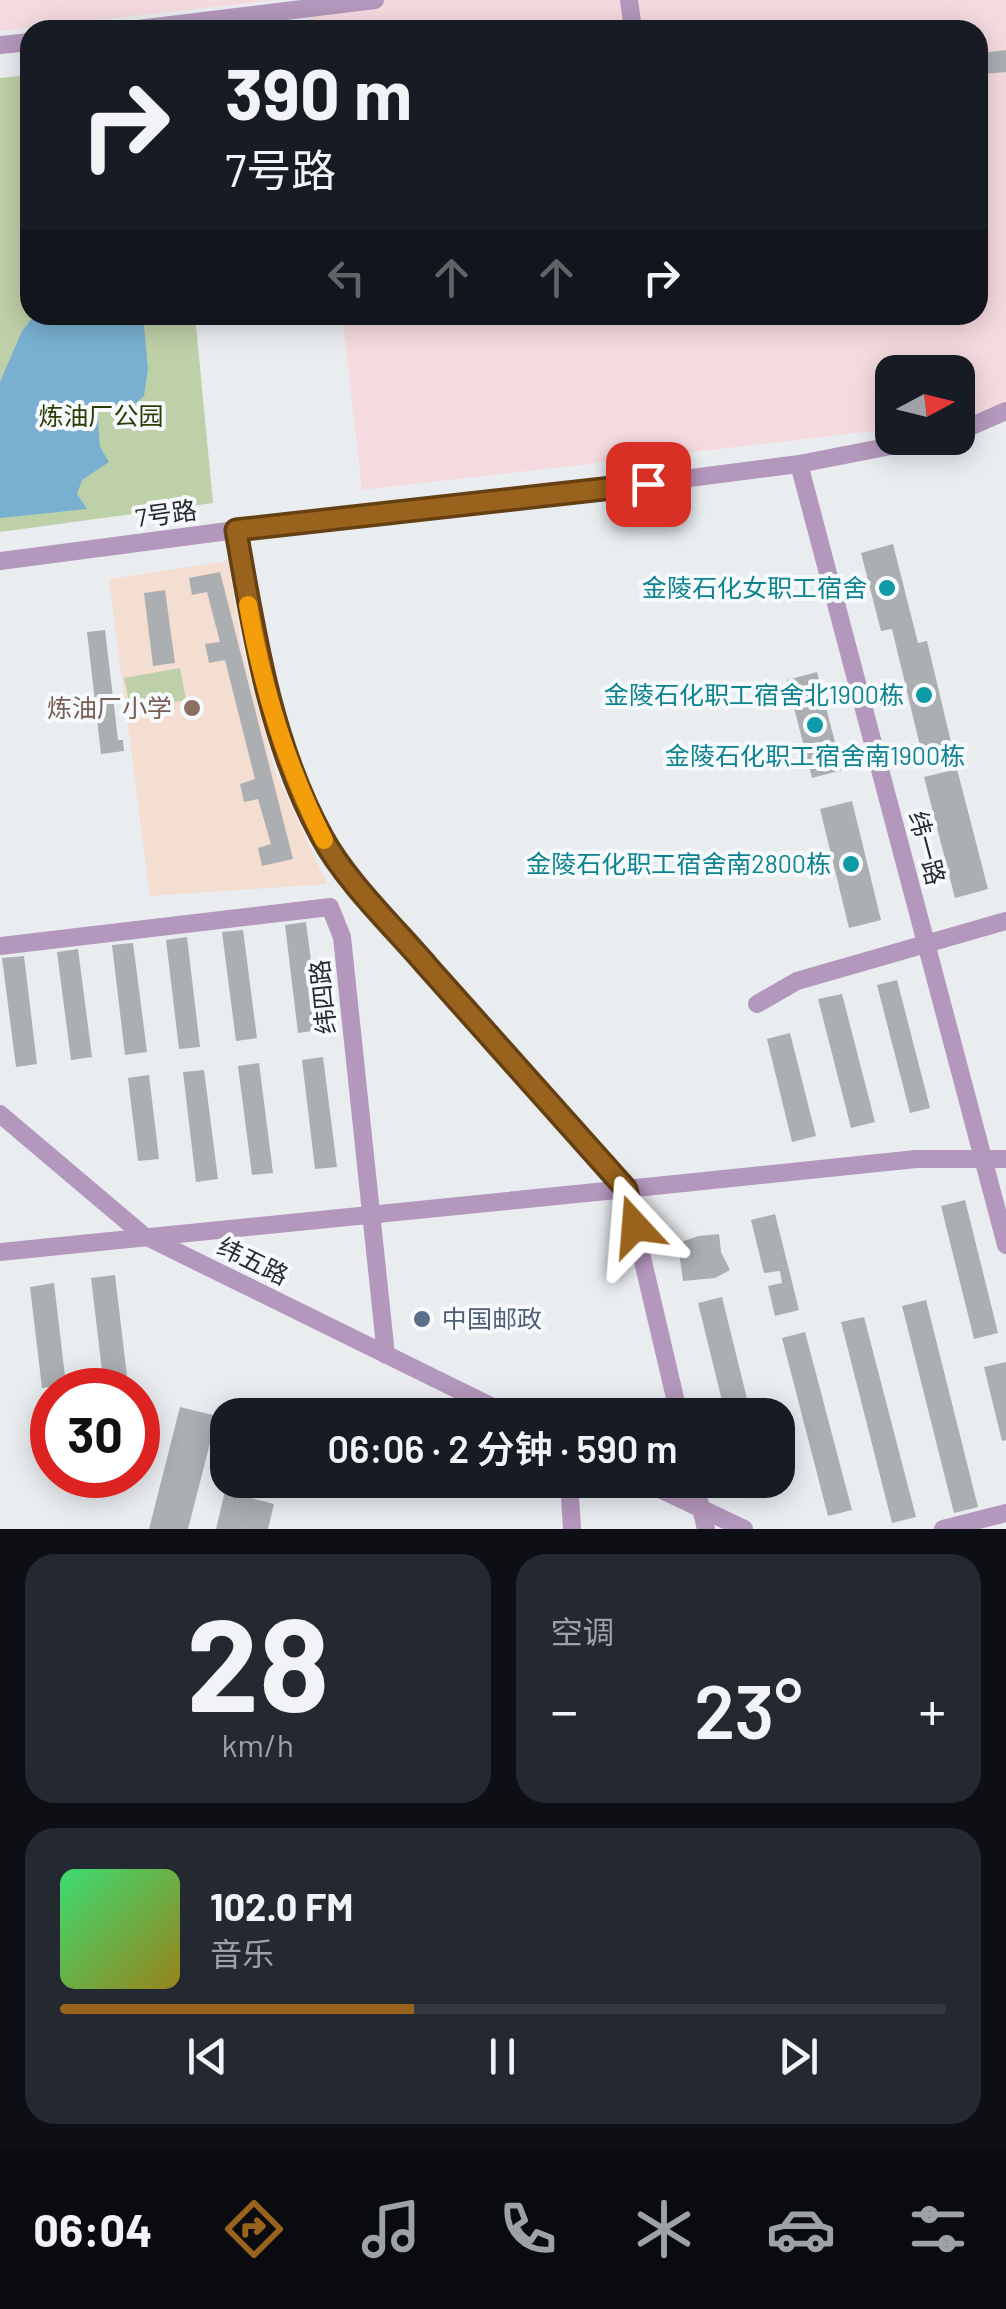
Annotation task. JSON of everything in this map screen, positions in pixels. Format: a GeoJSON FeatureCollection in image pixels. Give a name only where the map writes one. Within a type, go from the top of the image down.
{"type":"FeatureCollection","features":[{"type":"Feature","properties":{"kind":"street"},"geometry":{"type":"LineString","coordinates":[[194,20],[283,6],[375,0]]}},
{"type":"Feature","properties":{"kind":"street"},"geometry":{"type":"LineString","coordinates":[[975,425],[1006,411]]}},
{"type":"Feature","properties":{"kind":"street","name":"7号路"},"geometry":{"type":"LineString","coordinates":[[0,562],[236,530],[497,503],[799,464],[875,449]]}},
{"type":"Feature","properties":{"kind":"street","name":"纬一路"},"geometry":{"type":"LineString","coordinates":[[799,464],[1006,1246]]}},
{"type":"Feature","properties":{"kind":"street"},"geometry":{"type":"LineString","coordinates":[[236,530],[254,639],[289,762],[323,839],[366,896],[626,1189],[675,1398]]}},
{"type":"Feature","properties":{"kind":"street","name":"纬四路"},"geometry":{"type":"LineString","coordinates":[[0,946],[330,906],[342,936],[386,1354]]}},
{"type":"Feature","properties":{"kind":"street"},"geometry":{"type":"LineString","coordinates":[[757,1004],[797,981],[1006,921]]}},
{"type":"Feature","properties":{"kind":"street","name":"纬五路"},"geometry":{"type":"LineString","coordinates":[[0,1114],[143,1236],[475,1398]]}},
{"type":"Feature","properties":{"kind":"street"},"geometry":{"type":"LineString","coordinates":[[0,1252],[916,1160],[1006,1159]]}},
{"type":"Feature","properties":{"kind":"street"},"geometry":{"type":"LineString","coordinates":[[569,1498],[572,1529]]}},
{"type":"Feature","properties":{"kind":"street"},"geometry":{"type":"LineString","coordinates":[[678,1498],[744,1529]]}},
{"type":"Feature","properties":{"kind":"street"},"geometry":{"type":"LineString","coordinates":[[698,1498],[706,1529]]}},
{"type":"Feature","properties":{"kind":"street"},"geometry":{"type":"LineString","coordinates":[[944,1529],[1006,1513]]}},
{"type":"Feature","properties":{"kind":"shaded area"},"geometry":{"type":"Polygon","coordinates":[[[0,0],[276,0],[98,20],[20,20],[20,29],[0,31],[0,0]]]}},
{"type":"Feature","properties":{"kind":"shaded area"},"geometry":{"type":"Polygon","coordinates":[[[306,0],[1006,0],[1006,416],[975,419],[975,355],[875,355],[875,431],[362,490],[343,325],[988,325],[988,20],[308,20],[306,0]]]}},
{"type":"Feature","properties":{"kind":"shaded area","name":"炼油厂小学"},"geometry":{"type":"Polygon","coordinates":[[[228,561],[242,647],[274,769],[327,884],[150,896],[109,579],[228,561]]]}},
{"type":"Feature","properties":{"kind":"green space","name":"炼油厂公园"},"geometry":{"type":"Polygon","coordinates":[[[20,76],[20,325],[196,325],[213,503],[0,532],[0,78],[20,76]]]}},
{"type":"Feature","properties":{"kind":"green space"},"geometry":{"type":"Polygon","coordinates":[[[180,668],[186,700],[131,710],[124,678],[180,668]]]}},
{"type":"Feature","properties":{"kind":"water"},"geometry":{"type":"Polygon","coordinates":[[[27,325],[144,325],[148,369],[144,396],[136,403],[97,407],[100,447],[109,462],[82,480],[77,494],[87,509],[0,518],[0,382],[27,325]]]}},
{"type":"Feature","properties":{"kind":"building"},"geometry":{"type":"Polygon","coordinates":[[[1006,50],[1006,72],[988,74],[988,52],[1006,50]]]}},
{"type":"Feature","properties":{"kind":"building"},"geometry":{"type":"Polygon","coordinates":[[[893,544],[918,643],[927,641],[951,742],[921,750],[892,629],[881,631],[861,553],[893,544]]]}},
{"type":"Feature","properties":{"kind":"building"},"geometry":{"type":"Polygon","coordinates":[[[220,572],[293,859],[262,866],[258,848],[271,844],[258,799],[244,802],[240,784],[255,779],[225,660],[209,663],[205,644],[220,642],[207,592],[192,595],[189,578],[220,572]]]}},
{"type":"Feature","properties":{"kind":"building"},"geometry":{"type":"Polygon","coordinates":[[[165,590],[175,663],[153,666],[144,593],[165,590]]]}},
{"type":"Feature","properties":{"kind":"building"},"geometry":{"type":"Polygon","coordinates":[[[105,630],[118,740],[123,740],[124,751],[101,754],[87,632],[105,630]]]}},
{"type":"Feature","properties":{"kind":"building","name":"金陵石化职工宿舍南1900栋"},"geometry":{"type":"Polygon","coordinates":[[[817,672],[842,770],[812,778],[787,680],[817,672]]]}},
{"type":"Feature","properties":{"kind":"building"},"geometry":{"type":"Polygon","coordinates":[[[957,769],[988,889],[955,898],[924,777],[957,769]]]}},
{"type":"Feature","properties":{"kind":"building","name":"金陵石化职工宿舍南2800栋"},"geometry":{"type":"Polygon","coordinates":[[[852,801],[881,920],[849,928],[820,809],[852,801]]]}},
{"type":"Feature","properties":{"kind":"building"},"geometry":{"type":"Polygon","coordinates":[[[306,922],[320,1030],[298,1033],[285,925],[306,922]]]}},
{"type":"Feature","properties":{"kind":"building"},"geometry":{"type":"Polygon","coordinates":[[[243,930],[257,1038],[236,1041],[222,932],[243,930]]]}},
{"type":"Feature","properties":{"kind":"building"},"geometry":{"type":"Polygon","coordinates":[[[187,937],[200,1047],[179,1049],[166,940],[187,937]]]}},
{"type":"Feature","properties":{"kind":"building"},"geometry":{"type":"Polygon","coordinates":[[[133,943],[147,1052],[125,1055],[112,945],[133,943]]]}},
{"type":"Feature","properties":{"kind":"building"},"geometry":{"type":"Polygon","coordinates":[[[78,949],[92,1057],[71,1060],[57,952],[78,949]]]}},
{"type":"Feature","properties":{"kind":"building"},"geometry":{"type":"Polygon","coordinates":[[[24,956],[37,1064],[16,1067],[2,958],[24,956]]]}},
{"type":"Feature","properties":{"kind":"building"},"geometry":{"type":"Polygon","coordinates":[[[897,980],[930,1108],[910,1113],[877,985],[897,980]]]}},
{"type":"Feature","properties":{"kind":"building"},"geometry":{"type":"Polygon","coordinates":[[[842,994],[875,1122],[851,1128],[818,999],[842,994]]]}},
{"type":"Feature","properties":{"kind":"building"},"geometry":{"type":"Polygon","coordinates":[[[790,1033],[816,1136],[792,1142],[767,1039],[790,1033]]]}},
{"type":"Feature","properties":{"kind":"building"},"geometry":{"type":"Polygon","coordinates":[[[323,1057],[337,1167],[315,1169],[302,1060],[323,1057]]]}},
{"type":"Feature","properties":{"kind":"building"},"geometry":{"type":"Polygon","coordinates":[[[259,1063],[273,1173],[252,1175],[238,1066],[259,1063]]]}},
{"type":"Feature","properties":{"kind":"building"},"geometry":{"type":"Polygon","coordinates":[[[204,1070],[218,1179],[196,1182],[183,1072],[204,1070]]]}},
{"type":"Feature","properties":{"kind":"building"},"geometry":{"type":"Polygon","coordinates":[[[149,1075],[159,1159],[138,1161],[128,1078],[149,1075]]]}},
{"type":"Feature","properties":{"kind":"building"},"geometry":{"type":"Polygon","coordinates":[[[965,1200],[998,1333],[974,1339],[941,1206],[965,1200]]]}},
{"type":"Feature","properties":{"kind":"building"},"geometry":{"type":"Polygon","coordinates":[[[775,1214],[799,1310],[775,1316],[768,1286],[782,1283],[780,1271],[764,1273],[751,1220],[775,1214]]]}},
{"type":"Feature","properties":{"kind":"building"},"geometry":{"type":"Polygon","coordinates":[[[719,1234],[721,1252],[730,1270],[715,1278],[683,1281],[673,1245],[719,1234]]]}},
{"type":"Feature","properties":{"kind":"building"},"geometry":{"type":"Polygon","coordinates":[[[115,1275],[126,1368],[102,1368],[91,1278],[115,1275]]]}},
{"type":"Feature","properties":{"kind":"building"},"geometry":{"type":"Polygon","coordinates":[[[54,1283],[64,1368],[40,1368],[30,1287],[54,1283]]]}},
{"type":"Feature","properties":{"kind":"building"},"geometry":{"type":"Polygon","coordinates":[[[722,1297],[747,1398],[721,1398],[698,1303],[722,1297]]]}},
{"type":"Feature","properties":{"kind":"building"},"geometry":{"type":"Polygon","coordinates":[[[926,1300],[978,1507],[954,1513],[902,1306],[926,1300]]]}},
{"type":"Feature","properties":{"kind":"building"},"geometry":{"type":"Polygon","coordinates":[[[864,1317],[916,1517],[892,1523],[841,1322],[864,1317]]]}},
{"type":"Feature","properties":{"kind":"building"},"geometry":{"type":"Polygon","coordinates":[[[805,1332],[852,1510],[828,1516],[782,1338],[805,1332]]]}},
{"type":"Feature","properties":{"kind":"building"},"geometry":{"type":"Polygon","coordinates":[[[1006,1362],[1006,1440],[1002,1441],[984,1367],[1006,1362]]]}},
{"type":"Feature","properties":{"kind":"building"},"geometry":{"type":"Polygon","coordinates":[[[180,1407],[210,1414],[210,1443],[188,1529],[149,1529],[160,1498],[180,1407]]]}},
{"type":"Feature","properties":{"kind":"building"},"geometry":{"type":"Polygon","coordinates":[[[223,1498],[251,1498],[274,1504],[268,1529],[216,1529],[223,1498]]]}},
{"type":"Feature","properties":{"kind":"slow traffic"},"geometry":{"type":"LineString","coordinates":[[248,605],[289,762],[324,840]]}},
{"type":"Feature","properties":{"kind":"place","name":"金陵石化女职工宿舍"},"geometry":{"type":"Point","coordinates":[887,588]}},
{"type":"Feature","properties":{"kind":"place","name":"金陵石化职工宿舍北1900栋"},"geometry":{"type":"Point","coordinates":[924,695]}},
{"type":"Feature","properties":{"kind":"place","name":"炼油厂小学"},"geometry":{"type":"Point","coordinates":[192,708]}},
{"type":"Feature","properties":{"kind":"place","name":"金陵石化职工宿舍南1900栋"},"geometry":{"type":"Point","coordinates":[815,725]}},
{"type":"Feature","properties":{"kind":"place","name":"金陵石化职工宿舍南2800栋"},"geometry":{"type":"Point","coordinates":[851,864]}},
{"type":"Feature","properties":{"kind":"place","name":"中国邮政"},"geometry":{"type":"Point","coordinates":[422,1319]}},
{"type":"Feature","properties":{"kind":"route"},"geometry":{"type":"LineString","coordinates":[[635,1226],[626,1189],[366,896],[323,839],[280,732],[254,639],[236,530],[648,484]]}}]}
